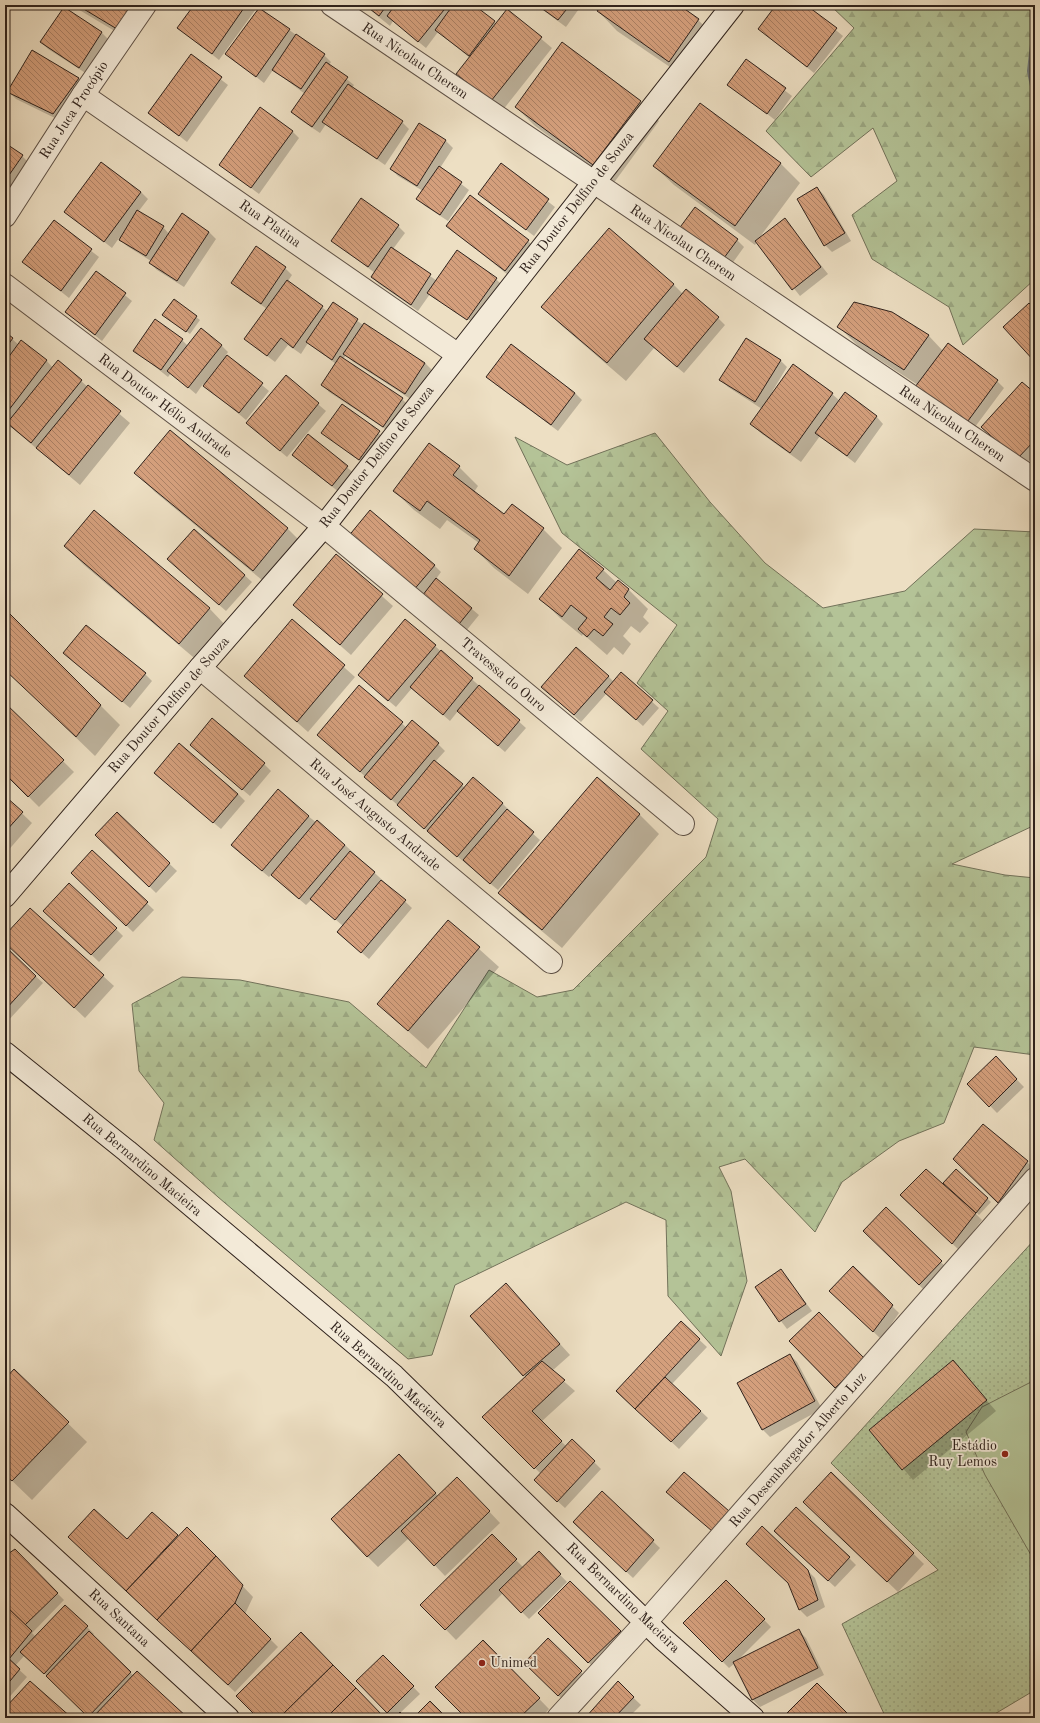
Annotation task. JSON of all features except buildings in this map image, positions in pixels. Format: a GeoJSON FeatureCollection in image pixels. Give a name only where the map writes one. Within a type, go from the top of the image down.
{"type":"FeatureCollection","features":[{"type":"Feature","properties":{"kind":"street","name":"Rua Juca Procópio"},"geometry":{"type":"LineString","coordinates":[[5,216],[83,95],[145,5]]}},
{"type":"Feature","properties":{"kind":"street","name":"Rua Nicolau Cherem"},"geometry":{"type":"LineString","coordinates":[[332,5],[1035,480]]}},
{"type":"Feature","properties":{"kind":"street","name":"Rua Doutor Delfino de Souza"},"geometry":{"type":"LineString","coordinates":[[5,896],[324,526],[457,354],[594,182],[727,7]]}},
{"type":"Feature","properties":{"kind":"street","name":"Rua Platina"},"geometry":{"type":"LineString","coordinates":[[83,95],[457,354]]}},
{"type":"Feature","properties":{"kind":"street","name":"Rua Doutor Hélio Andrade"},"geometry":{"type":"LineString","coordinates":[[5,285],[324,526]]}},
{"type":"Feature","properties":{"kind":"street","name":"Travessa do Ouro"},"geometry":{"type":"LineString","coordinates":[[324,526],[683,824]]}},
{"type":"Feature","properties":{"kind":"street","name":"Rua José Augusto Andrade"},"geometry":{"type":"LineString","coordinates":[[200,668],[551,962]]}},
{"type":"Feature","properties":{"kind":"street","name":"Rua Bernardino Macieira"},"geometry":{"type":"LineString","coordinates":[[5,1053],[127,1151],[394,1376],[646,1622],[753,1718]]}},
{"type":"Feature","properties":{"kind":"street","name":"Rua Desembargador Alberto Luz"},"geometry":{"type":"LineString","coordinates":[[558,1718],[646,1622],[1035,1179]]}},
{"type":"Feature","properties":{"kind":"street","name":"Rua Santana"},"geometry":{"type":"LineString","coordinates":[[7,1520],[228,1718]]}},
{"type":"Feature","properties":{"kind":"green space"},"geometry":{"type":"Polygon","coordinates":[[[830,5],[1035,5],[1035,279],[963,345],[949,307],[872,259],[852,215],[897,181],[873,128],[811,177],[766,131],[854,28],[830,5]]]}},
{"type":"Feature","properties":{"kind":"green space"},"geometry":{"type":"Polygon","coordinates":[[[655,433],[710,502],[765,563],[823,608],[905,591],[974,529],[1035,532],[1035,825],[952,864],[1005,875],[1035,878],[1035,1055],[974,1047],[944,1123],[899,1141],[842,1182],[815,1232],[745,1159],[719,1167],[731,1191],[747,1281],[721,1356],[668,1296],[666,1220],[626,1202],[455,1285],[432,1355],[408,1359],[218,1197],[154,1140],[164,1103],[139,1071],[132,1004],[182,977],[240,980],[349,1002],[426,1068],[489,970],[537,997],[573,990],[706,857],[718,819],[641,749],[668,711],[637,683],[677,625],[562,533],[515,437],[567,465],[655,433]]]}},
{"type":"Feature","properties":{"kind":"green space"},"geometry":{"type":"Polygon","coordinates":[[[1035,1239],[1035,1690],[988,1718],[886,1718],[842,1624],[938,1570],[831,1463],[1035,1239]]]}},
{"type":"Feature","properties":{"kind":"green space","name":"Estádio Ruy Lemos"},"geometry":{"type":"Polygon","coordinates":[[[1035,1380],[1035,1562],[985,1475],[966,1432],[982,1407],[1035,1380]]]}},
{"type":"Feature","properties":{"kind":"waterway"},"geometry":{"type":"LineString","coordinates":[[1035,36],[1031,71],[1035,91]]}},
{"type":"Feature","properties":{"kind":"place","name":"Estádio Ruy Lemos"},"geometry":{"type":"Point","coordinates":[1005,1454]}},
{"type":"Feature","properties":{"kind":"place","name":"Unimed"},"geometry":{"type":"Point","coordinates":[482,1663]}}]}
